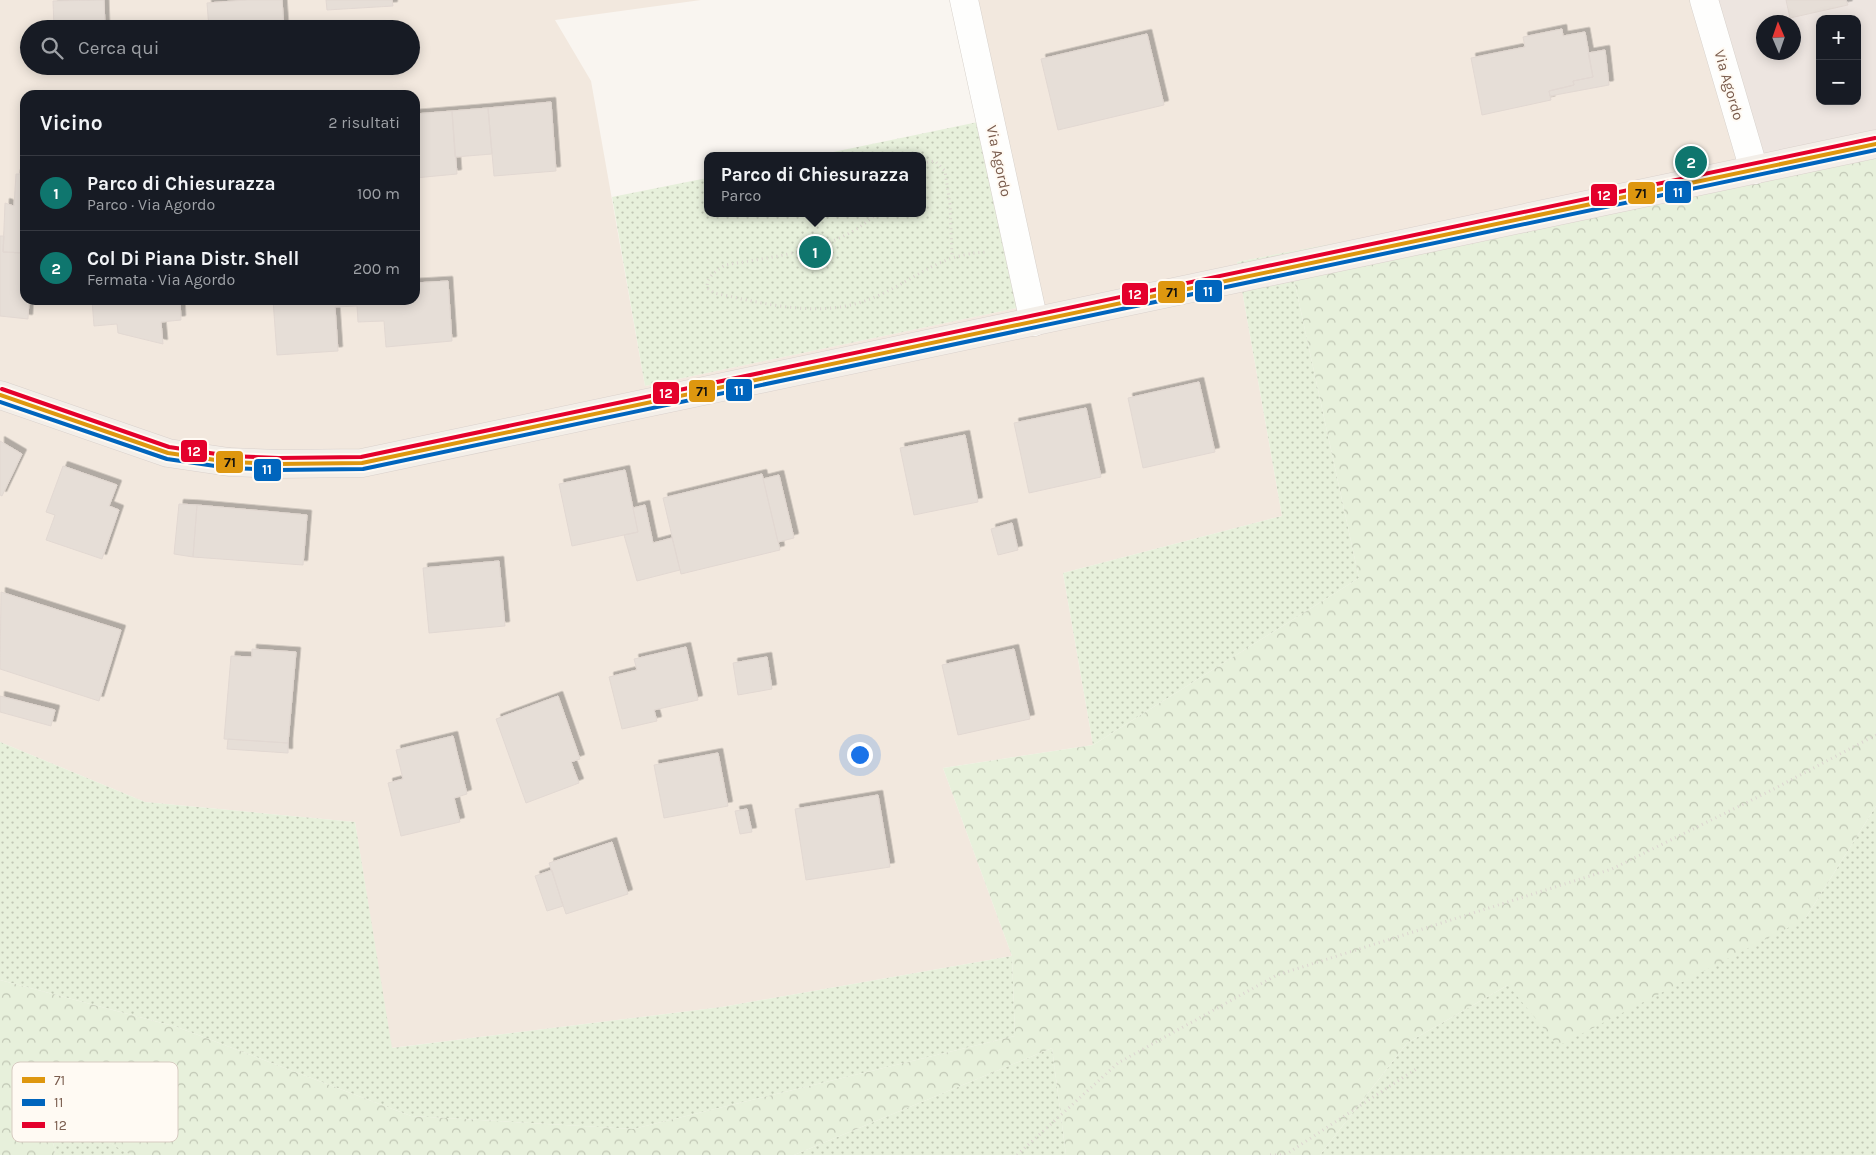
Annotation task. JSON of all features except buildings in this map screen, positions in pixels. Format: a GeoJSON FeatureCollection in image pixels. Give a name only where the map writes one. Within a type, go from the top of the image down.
{"type":"FeatureCollection","features":[{"type":"Feature","properties":{"kind":"main road"},"geometry":{"type":"LineString","coordinates":[[0,395],[168,453],[238,463],[362,463],[1876,144]]}},
{"type":"Feature","properties":{"kind":"street","name":"Via Agordo"},"geometry":{"type":"LineString","coordinates":[[964,0],[1034,322]]}},
{"type":"Feature","properties":{"kind":"street","name":"Via Agordo"},"geometry":{"type":"LineString","coordinates":[[1704,0],[1754,170]]}},
{"type":"Feature","properties":{"kind":"path"},"geometry":{"type":"LineString","coordinates":[[926,163],[935,161],[946,172],[950,204],[952,257]]}},
{"type":"Feature","properties":{"kind":"path"},"geometry":{"type":"LineString","coordinates":[[873,217],[854,231],[830,242],[807,249],[725,266],[707,280],[707,288],[714,292],[779,307],[834,308],[875,297],[933,265],[952,257],[982,252],[1018,250]]}},
{"type":"Feature","properties":{"kind":"path"},"geometry":{"type":"LineString","coordinates":[[1017,1155],[1118,1064],[1277,975],[1612,868],[1768,792],[1876,735]]}},
{"type":"Feature","properties":{"kind":"path"},"geometry":{"type":"LineString","coordinates":[[1270,1155],[1285,1155],[1416,1069]]}},
{"type":"Feature","properties":{"kind":"shaded area"},"geometry":{"type":"Polygon","coordinates":[[[0,0],[701,0],[555,20],[591,81],[645,386],[1021,307],[950,0],[1712,0],[1759,164],[1237,262],[1282,516],[1063,573],[1093,745],[943,768],[1012,956],[722,1007],[391,1048],[355,822],[145,802],[0,742],[0,0]]]}},
{"type":"Feature","properties":{"kind":"shaded area"},"geometry":{"type":"Polygon","coordinates":[[[1712,0],[1876,0],[1876,143],[1759,164],[1712,0]]]}},
{"type":"Feature","properties":{"kind":"green space"},"geometry":{"type":"Polygon","coordinates":[[[978,122],[1021,307],[645,386],[612,197],[704,179],[704,217],[926,217],[926,152],[833,152],[978,122]]]}},
{"type":"Feature","properties":{"kind":"green space"},"geometry":{"type":"Polygon","coordinates":[[[1876,143],[1876,806],[1805,919],[1558,1046],[1508,985],[1407,1043],[1320,1155],[1066,1155],[1052,1048],[794,1155],[131,1155],[108,1142],[178,1142],[178,1062],[12,1062],[12,1142],[53,1142],[55,1155],[0,1155],[0,980],[177,1027],[411,1116],[633,1129],[1015,1036],[1012,956],[943,768],[1093,745],[1359,578],[1288,252],[1876,143]]]}},
{"type":"Feature","properties":{"kind":"green space"},"geometry":{"type":"Polygon","coordinates":[[[1288,252],[1359,578],[1093,745],[1063,573],[1282,516],[1237,262],[1288,252]]]}},
{"type":"Feature","properties":{"kind":"green space"},"geometry":{"type":"Polygon","coordinates":[[[0,742],[145,802],[355,822],[392,1048],[722,1007],[1012,956],[1015,1036],[633,1129],[411,1116],[177,1027],[0,980],[0,742]]]}},
{"type":"Feature","properties":{"kind":"green space"},"geometry":{"type":"Polygon","coordinates":[[[1876,806],[1876,1155],[1320,1155],[1407,1043],[1508,985],[1805,919],[1876,806]]]}},
{"type":"Feature","properties":{"kind":"green space"},"geometry":{"type":"Polygon","coordinates":[[[1052,1048],[1066,1155],[794,1155],[1052,1048]]]}},
{"type":"Feature","properties":{"kind":"green space"},"geometry":{"type":"Polygon","coordinates":[[[53,1142],[108,1142],[131,1155],[55,1155],[53,1142]]]}},
{"type":"Feature","properties":{"kind":"transit line","name":"12"},"geometry":{"type":"LineString","coordinates":[[2,389],[169,447],[230,456],[279,458],[361,457],[1875,138]]}},
{"type":"Feature","properties":{"kind":"transit line","name":"71"},"geometry":{"type":"LineString","coordinates":[[0,395],[168,453],[229,462],[279,464],[362,463],[1876,144]]}},
{"type":"Feature","properties":{"kind":"transit line","name":"11"},"geometry":{"type":"LineString","coordinates":[[0,402],[167,459],[229,468],[279,470],[363,469],[1876,150]]}},
{"type":"Feature","properties":{"kind":"place","name":"Col Di Piana Distr. Shell"},"geometry":{"type":"Point","coordinates":[1691,162]}},
{"type":"Feature","properties":{"kind":"place","name":"Parco di Chiesurazza"},"geometry":{"type":"Point","coordinates":[815,252]}}]}
